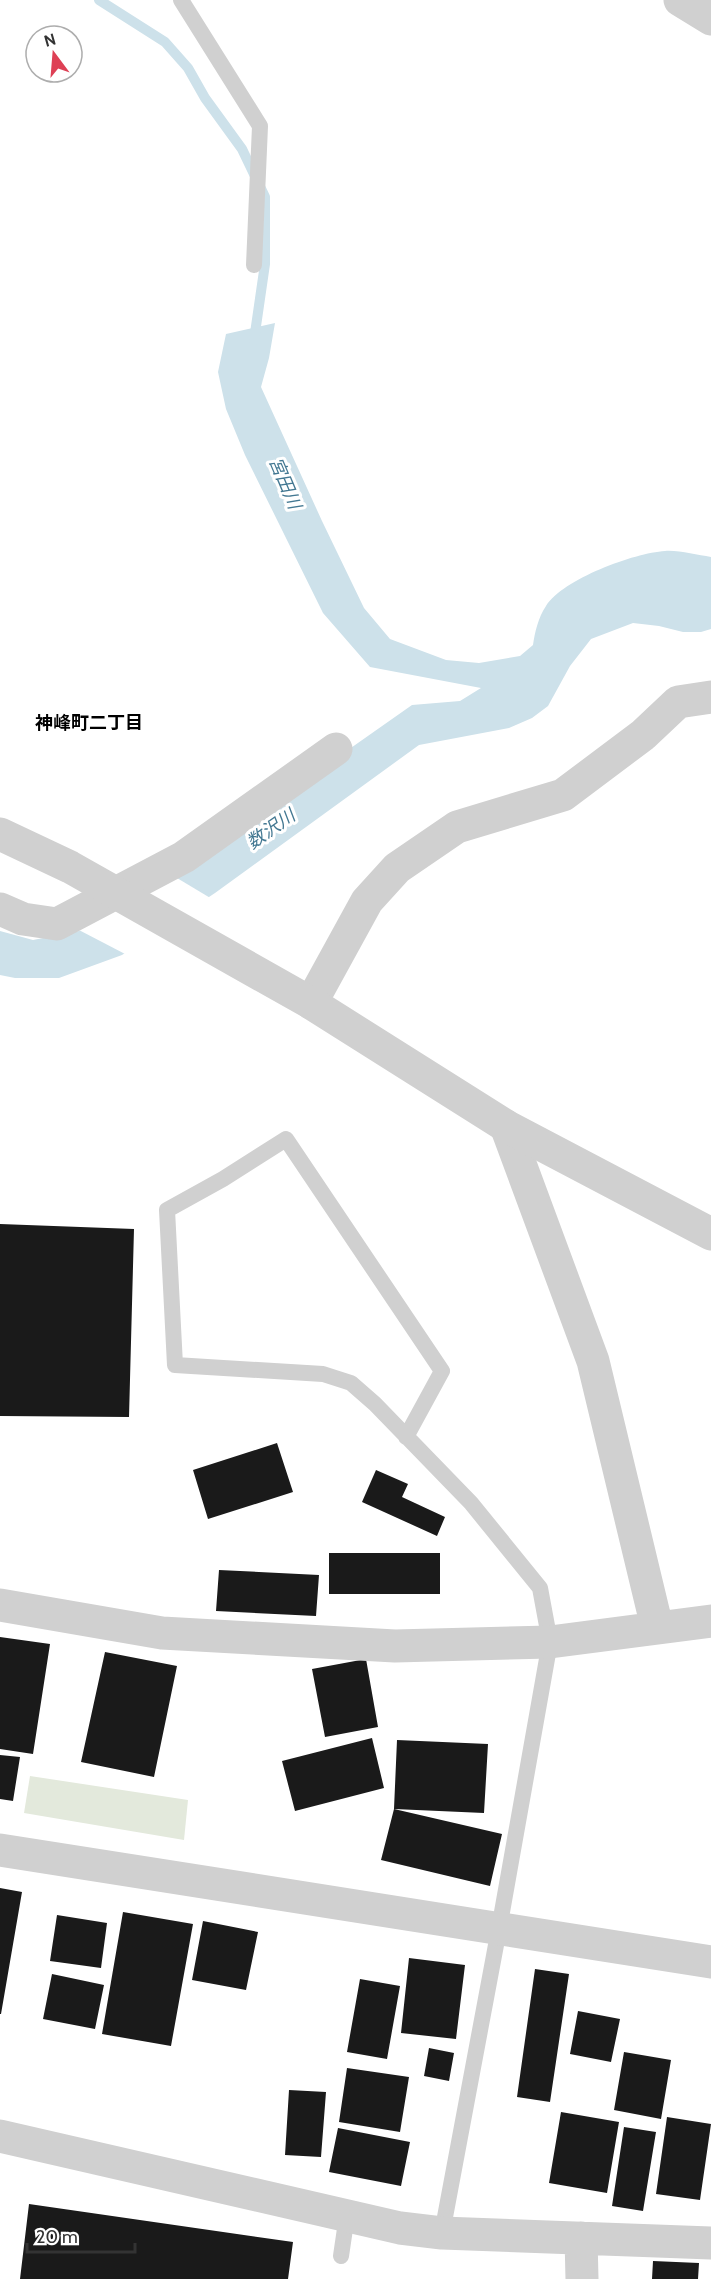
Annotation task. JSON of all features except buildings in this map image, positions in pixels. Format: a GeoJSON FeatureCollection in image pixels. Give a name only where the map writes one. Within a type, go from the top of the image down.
{"type":"FeatureCollection","features":[{"type":"Feature","properties":{"kind":"street"},"geometry":{"type":"LineString","coordinates":[[680,0],[711,19]]}},
{"type":"Feature","properties":{"kind":"street"},"geometry":{"type":"LineString","coordinates":[[311,1003],[367,901],[397,868],[457,827],[563,795],[644,735],[678,702],[711,697]]}},
{"type":"Feature","properties":{"kind":"street"},"geometry":{"type":"LineString","coordinates":[[0,909],[23,919],[57,924],[184,857],[336,749]]}},
{"type":"Feature","properties":{"kind":"street"},"geometry":{"type":"LineString","coordinates":[[0,834],[70,867],[311,1003],[506,1126],[711,1234]]}},
{"type":"Feature","properties":{"kind":"street"},"geometry":{"type":"LineString","coordinates":[[506,1126],[593,1361],[657,1627]]}},
{"type":"Feature","properties":{"kind":"street"},"geometry":{"type":"LineString","coordinates":[[0,1605],[162,1633],[396,1646],[550,1642],[711,1621]]}},
{"type":"Feature","properties":{"kind":"street"},"geometry":{"type":"LineString","coordinates":[[0,1851],[711,1962]]}},
{"type":"Feature","properties":{"kind":"street"},"geometry":{"type":"LineString","coordinates":[[0,2136],[400,2228],[441,2232],[711,2243]]}},
{"type":"Feature","properties":{"kind":"street"},"geometry":{"type":"LineString","coordinates":[[581,2238],[582,2279]]}},
{"type":"Feature","properties":{"kind":"lane"},"geometry":{"type":"LineString","coordinates":[[181,0],[260,126],[254,265]]}},
{"type":"Feature","properties":{"kind":"lane"},"geometry":{"type":"LineString","coordinates":[[406,1437],[442,1371],[286,1139],[224,1179],[167,1210],[175,1365],[322,1374],[351,1383],[471,1503],[540,1588],[550,1642],[499,1929],[441,2232]]}},
{"type":"Feature","properties":{"kind":"lane"},"geometry":{"type":"LineString","coordinates":[[341,2256],[347,2216]]}},
{"type":"Feature","properties":{"kind":"shaded area"},"geometry":{"type":"Polygon","coordinates":[[[30,1776],[188,1800],[184,1840],[24,1813],[30,1776]]]}},
{"type":"Feature","properties":{"kind":"water","name":"数沢川"},"geometry":{"type":"Polygon","coordinates":[[[275,323],[261,387],[364,608],[390,639],[446,660],[479,663],[520,656],[533,645],[537,625],[546,606],[567,586],[618,562],[665,551],[711,557],[711,629],[701,632],[683,632],[633,623],[591,639],[570,666],[548,706],[532,718],[509,728],[419,745],[215,893],[122,955],[59,978],[15,978],[0,975],[0,931],[33,940],[79,931],[190,861],[412,705],[460,701],[481,688],[370,667],[323,613],[245,455],[226,409],[218,372],[226,334],[275,323]]]}},
{"type":"Feature","properties":{"kind":"pier"},"geometry":{"type":"Polygon","coordinates":[[[167,872],[212,899],[127,955],[77,929],[167,872]]]}},
{"type":"Feature","properties":{"kind":"waterway","name":"宮田川"},"geometry":{"type":"LineString","coordinates":[[99,0],[165,42],[188,68],[205,98],[242,149],[265,197],[265,264],[254,340]]}},
{"type":"Feature","properties":{"kind":"district","name":"神峰町二丁目"},"geometry":{"type":"Point","coordinates":[89,723]}}]}
